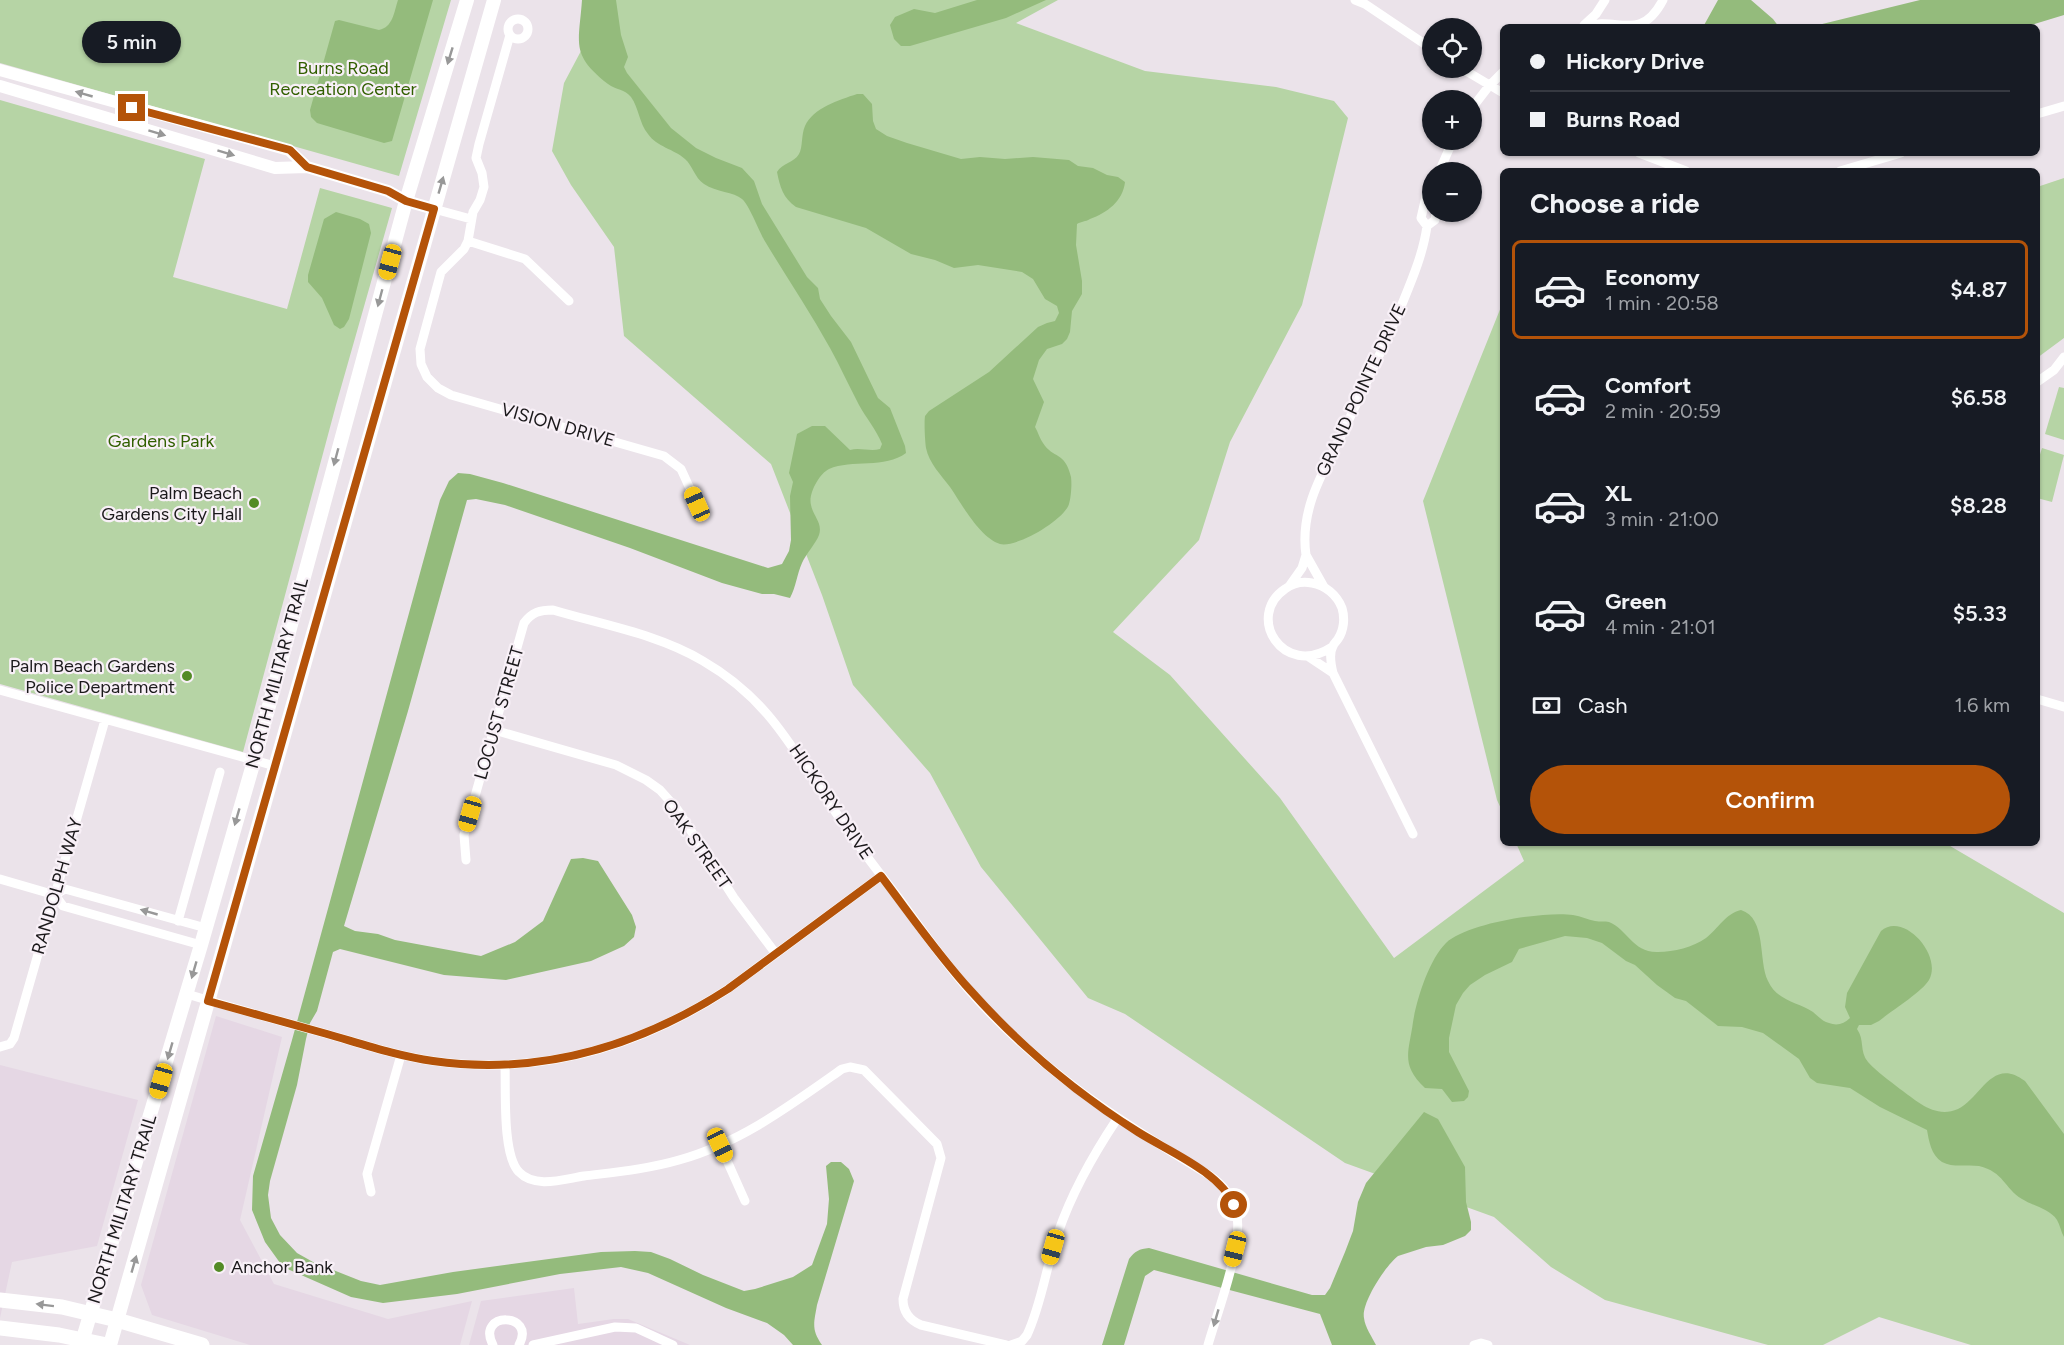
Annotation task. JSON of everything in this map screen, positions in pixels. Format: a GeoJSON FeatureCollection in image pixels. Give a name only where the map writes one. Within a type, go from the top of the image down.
{"type":"FeatureCollection","features":[{"type":"Feature","properties":{"kind":"main road","name":"NORTH MILITARY TRAIL"},"geometry":{"type":"LineString","coordinates":[[82,1342],[187,994],[254,761],[406,201],[467,0]]}},
{"type":"Feature","properties":{"kind":"main road","name":"NORTH MILITARY TRAIL"},"geometry":{"type":"LineString","coordinates":[[108,1345],[494,0]]}},
{"type":"Feature","properties":{"kind":"main road"},"geometry":{"type":"LineString","coordinates":[[0,1300],[62,1307],[117,1320],[202,1345]]}},
{"type":"Feature","properties":{"kind":"main road"},"geometry":{"type":"LineString","coordinates":[[0,1328],[19,1329],[108,1345]]}},
{"type":"Feature","properties":{"kind":"main road"},"geometry":{"type":"LineString","coordinates":[[19,1329],[40,1345]]}},
{"type":"Feature","properties":{"kind":"street"},"geometry":{"type":"LineString","coordinates":[[1355,0],[1365,4],[1422,42]]}},
{"type":"Feature","properties":{"kind":"street"},"geometry":{"type":"LineString","coordinates":[[1586,24],[1605,0]]}},
{"type":"Feature","properties":{"kind":"street"},"geometry":{"type":"LineString","coordinates":[[1638,24],[1655,12],[1663,0]]}},
{"type":"Feature","properties":{"kind":"street"},"geometry":{"type":"LineString","coordinates":[[510,35],[476,158],[484,187],[471,219],[468,242],[525,259],[569,301]]}},
{"type":"Feature","properties":{"kind":"street"},"geometry":{"type":"LineString","coordinates":[[0,70],[290,150],[307,167]]}},
{"type":"Feature","properties":{"kind":"street"},"geometry":{"type":"LineString","coordinates":[[1482,95],[1500,75]]}},
{"type":"Feature","properties":{"kind":"street"},"geometry":{"type":"LineString","coordinates":[[1477,78],[1500,92]]}},
{"type":"Feature","properties":{"kind":"street"},"geometry":{"type":"LineString","coordinates":[[0,86],[274,168],[307,167],[388,191],[406,201],[471,219]]}},
{"type":"Feature","properties":{"kind":"street"},"geometry":{"type":"LineString","coordinates":[[2040,113],[2064,106]]}},
{"type":"Feature","properties":{"kind":"street"},"geometry":{"type":"LineString","coordinates":[[1647,156],[1678,168]]}},
{"type":"Feature","properties":{"kind":"street"},"geometry":{"type":"LineString","coordinates":[[1850,168],[1891,156]]}},
{"type":"Feature","properties":{"kind":"street","name":"GRAND POINTE DRIVE"},"geometry":{"type":"LineString","coordinates":[[1333,673],[1309,657],[1284,650],[1273,637],[1268,620],[1276,596],[1289,586],[1302,568],[1306,555],[1304,531],[1310,500],[1383,348],[1412,280],[1425,243],[1427,226],[1424,222]]}},
{"type":"Feature","properties":{"kind":"street","name":"GRAND POINTE DRIVE"},"geometry":{"type":"LineString","coordinates":[[1427,226],[1432,222]]}},
{"type":"Feature","properties":{"kind":"street","name":"VISION DRIVE"},"geometry":{"type":"LineString","coordinates":[[468,242],[441,272],[420,349],[421,364],[427,377],[444,392],[664,456],[681,470],[697,504]]}},
{"type":"Feature","properties":{"kind":"street"},"geometry":{"type":"LineString","coordinates":[[2040,380],[2054,370],[2064,357]]}},
{"type":"Feature","properties":{"kind":"street","name":"GRAND POINTE DRIVE"},"geometry":{"type":"LineString","coordinates":[[1306,555],[1324,586],[1338,600],[1344,620],[1342,630],[1332,647],[1333,673],[1413,834]]}},
{"type":"Feature","properties":{"kind":"street"},"geometry":{"type":"LineString","coordinates":[[1289,586],[1306,582],[1324,586]]}},
{"type":"Feature","properties":{"kind":"street","name":"LOCUST STREET"},"geometry":{"type":"LineString","coordinates":[[466,860],[464,835],[525,623],[529,617],[541,610]]}},
{"type":"Feature","properties":{"kind":"street","name":"HICKORY DRIVE"},"geometry":{"type":"LineString","coordinates":[[541,610],[553,610],[653,639],[687,652],[726,676],[754,699],[784,733],[836,814],[881,876],[944,959],[997,1020],[1057,1075],[1117,1119],[1209,1175],[1228,1192],[1237,1212],[1239,1227],[1224,1292],[1208,1345]]}},
{"type":"Feature","properties":{"kind":"street"},"geometry":{"type":"LineString","coordinates":[[1309,657],[1322,654],[1332,647]]}},
{"type":"Feature","properties":{"kind":"street"},"geometry":{"type":"LineString","coordinates":[[0,690],[275,766]]}},
{"type":"Feature","properties":{"kind":"street"},"geometry":{"type":"LineString","coordinates":[[2040,700],[2064,707]]}},
{"type":"Feature","properties":{"kind":"street","name":"RANDOLPH WAY"},"geometry":{"type":"LineString","coordinates":[[2,1047],[10,1044],[14,1038],[105,720]]}},
{"type":"Feature","properties":{"kind":"street","name":"OAK STREET"},"geometry":{"type":"LineString","coordinates":[[494,730],[616,765],[660,790],[677,809],[728,888],[776,954]]}},
{"type":"Feature","properties":{"kind":"street"},"geometry":{"type":"LineString","coordinates":[[178,921],[220,772]]}},
{"type":"Feature","properties":{"kind":"street"},"geometry":{"type":"LineString","coordinates":[[187,994],[401,1055],[463,1064],[505,1065],[569,1057],[598,1050],[656,1030],[703,1006],[881,876]]}},
{"type":"Feature","properties":{"kind":"street"},"geometry":{"type":"LineString","coordinates":[[0,879],[55,895],[63,906],[201,945]]}},
{"type":"Feature","properties":{"kind":"street"},"geometry":{"type":"LineString","coordinates":[[55,895],[65,889],[206,928]]}},
{"type":"Feature","properties":{"kind":"street"},"geometry":{"type":"LineString","coordinates":[[371,1192],[367,1174],[401,1055]]}},
{"type":"Feature","properties":{"kind":"street"},"geometry":{"type":"LineString","coordinates":[[505,1065],[509,1154],[519,1172],[534,1180],[548,1181],[660,1165],[696,1155],[720,1145],[782,1111],[842,1069],[864,1070],[937,1144],[940,1151],[940,1165],[903,1299],[905,1313],[915,1323],[921,1325],[1006,1345]]}},
{"type":"Feature","properties":{"kind":"street"},"geometry":{"type":"LineString","coordinates":[[1011,1345],[1022,1341],[1027,1335],[1053,1247],[1069,1205],[1096,1151],[1117,1119]]}},
{"type":"Feature","properties":{"kind":"street"},"geometry":{"type":"LineString","coordinates":[[720,1145],[746,1201]]}},
{"type":"Feature","properties":{"kind":"street"},"geometry":{"type":"LineString","coordinates":[[493,1345],[489,1334],[491,1328],[501,1320],[507,1319],[518,1324],[522,1336],[520,1344],[533,1345],[615,1327],[636,1328],[673,1345]]}},
{"type":"Feature","properties":{"kind":"street"},"geometry":{"type":"LineString","coordinates":[[1474,1345],[1481,1343],[1488,1345]]}},
{"type":"Feature","properties":{"kind":"shaded area"},"geometry":{"type":"Polygon","coordinates":[[[398,0],[433,0],[392,141],[384,143],[317,123],[311,117],[310,110],[335,21],[379,30],[390,22],[398,0]]]}},
{"type":"Feature","properties":{"kind":"shaded area"},"geometry":{"type":"Polygon","coordinates":[[[582,0],[616,0],[621,35],[628,57],[624,67],[627,73],[671,128],[696,148],[742,168],[754,181],[762,204],[807,277],[818,288],[820,299],[851,342],[878,398],[890,408],[906,453],[888,461],[838,466],[822,475],[815,485],[811,500],[812,509],[820,527],[819,535],[802,563],[790,598],[762,594],[722,583],[630,548],[505,505],[476,499],[467,500],[408,711],[344,926],[355,931],[378,934],[395,940],[481,956],[515,942],[543,921],[571,859],[583,858],[598,861],[632,915],[636,927],[634,937],[624,946],[591,961],[506,980],[444,975],[340,949],[333,952],[317,1011],[310,1023],[297,1085],[270,1181],[268,1195],[271,1218],[280,1235],[297,1253],[313,1262],[361,1281],[380,1285],[453,1272],[601,1252],[635,1251],[651,1252],[744,1291],[793,1277],[812,1265],[827,1224],[829,1199],[826,1166],[831,1162],[841,1162],[849,1169],[854,1181],[817,1305],[814,1326],[822,1345],[793,1345],[784,1335],[767,1323],[726,1308],[648,1273],[621,1267],[560,1274],[457,1294],[383,1303],[351,1297],[283,1267],[265,1242],[252,1210],[253,1176],[440,500],[449,481],[458,473],[503,483],[768,568],[782,564],[789,551],[790,496],[793,482],[789,473],[797,434],[812,426],[825,426],[850,450],[876,450],[880,449],[882,444],[815,321],[766,243],[745,202],[730,193],[704,184],[685,159],[661,145],[645,130],[631,97],[626,92],[608,84],[587,64],[582,56],[579,38],[582,0]]]}},
{"type":"Feature","properties":{"kind":"shaded area"},"geometry":{"type":"Polygon","coordinates":[[[977,0],[1046,0],[1006,18],[910,46],[901,46],[894,39],[890,25],[895,17],[914,9],[935,13],[977,0]]]}},
{"type":"Feature","properties":{"kind":"shaded area"},"geometry":{"type":"Polygon","coordinates":[[[1718,0],[1751,0],[1777,24],[1705,24],[1718,0]]]}},
{"type":"Feature","properties":{"kind":"shaded area"},"geometry":{"type":"Polygon","coordinates":[[[1920,0],[2064,0],[2064,15],[2035,24],[1822,24],[1920,0]]]}},
{"type":"Feature","properties":{"kind":"shaded area"},"geometry":{"type":"Polygon","coordinates":[[[857,94],[863,94],[872,104],[876,129],[887,136],[907,143],[961,159],[1033,157],[1069,160],[1078,166],[1093,168],[1125,182],[1121,195],[1113,205],[1102,213],[1077,224],[1076,245],[1082,294],[1072,311],[1067,339],[1062,344],[1047,349],[1039,360],[1033,379],[1044,402],[1035,427],[1047,448],[1066,463],[1071,477],[1069,504],[1049,525],[1017,542],[1000,544],[978,528],[930,459],[926,448],[925,416],[929,411],[989,372],[1038,327],[1055,321],[1059,313],[1057,306],[1045,299],[1033,279],[1022,272],[978,265],[954,268],[911,254],[866,228],[796,207],[788,200],[777,172],[799,154],[805,126],[820,110],[857,94]]]}},
{"type":"Feature","properties":{"kind":"shaded area"},"geometry":{"type":"Polygon","coordinates":[[[336,212],[369,224],[371,233],[349,319],[340,329],[334,325],[322,298],[308,282],[324,219],[336,212]]]}},
{"type":"Feature","properties":{"kind":"shaded area"},"geometry":{"type":"Polygon","coordinates":[[[1741,910],[1755,922],[1765,973],[1772,988],[1782,997],[1832,1024],[1840,1024],[1850,1018],[1845,1007],[1847,993],[1881,931],[1890,926],[1900,927],[1910,931],[1918,939],[1926,948],[1930,959],[1932,970],[1929,980],[1913,996],[1879,1021],[1871,1025],[1859,1025],[1857,1029],[1865,1058],[1913,1099],[1942,1112],[1950,1112],[1966,1104],[1995,1076],[2004,1073],[2025,1081],[2064,1134],[2064,1237],[2054,1216],[2016,1195],[1994,1172],[1979,1166],[1951,1165],[1938,1159],[1933,1152],[1927,1130],[1880,1107],[1850,1088],[1817,1083],[1810,1078],[1799,1059],[1763,1033],[1742,1027],[1718,1026],[1686,1001],[1675,998],[1657,985],[1635,965],[1602,943],[1587,938],[1565,936],[1519,949],[1512,962],[1485,975],[1463,993],[1456,1005],[1449,1038],[1449,1052],[1469,1091],[1464,1101],[1452,1102],[1442,1089],[1425,1088],[1412,1072],[1408,1050],[1421,991],[1434,959],[1446,943],[1456,936],[1488,924],[1507,920],[1544,915],[1573,915],[1609,922],[1642,949],[1664,952],[1701,941],[1731,914],[1741,910]]]}},
{"type":"Feature","properties":{"kind":"shaded area"},"geometry":{"type":"Polygon","coordinates":[[[216,1016],[282,1037],[240,1220],[274,1284],[388,1319],[472,1301],[460,1345],[250,1345],[152,1315],[141,1285],[216,1016]]]}},
{"type":"Feature","properties":{"kind":"shaded area"},"geometry":{"type":"Polygon","coordinates":[[[0,1065],[138,1100],[97,1246],[12,1262],[0,1318],[0,1065]]]}},
{"type":"Feature","properties":{"kind":"shaded area"},"geometry":{"type":"Polygon","coordinates":[[[1424,1112],[1438,1119],[1465,1167],[1466,1202],[1471,1230],[1465,1236],[1443,1245],[1426,1247],[1398,1256],[1387,1267],[1370,1294],[1364,1311],[1366,1325],[1376,1345],[1332,1345],[1320,1314],[1154,1270],[1145,1276],[1124,1345],[1102,1345],[1129,1259],[1135,1252],[1142,1249],[1149,1248],[1312,1295],[1325,1295],[1353,1231],[1358,1202],[1366,1183],[1424,1112]]]}},
{"type":"Feature","properties":{"kind":"shaded area"},"geometry":{"type":"Polygon","coordinates":[[[574,1288],[578,1324],[628,1319],[690,1345],[469,1345],[481,1301],[574,1288]]]}},
{"type":"Feature","properties":{"kind":"green space","name":"Burns Road Recreation Center"},"geometry":{"type":"Polygon","coordinates":[[[0,0],[451,0],[399,176],[0,63],[0,0]]]}},
{"type":"Feature","properties":{"kind":"green space"},"geometry":{"type":"Polygon","coordinates":[[[608,0],[1058,0],[1016,23],[1145,71],[1276,87],[1334,101],[1348,118],[1302,305],[1230,442],[1199,540],[1113,632],[1170,675],[1280,798],[1394,958],[1524,861],[1517,846],[1950,846],[2064,913],[2064,1345],[1971,1345],[1879,1317],[1823,1345],[1768,1345],[1605,1300],[1551,1267],[1494,1217],[1345,1163],[1125,1014],[1088,998],[981,867],[930,773],[853,685],[822,595],[771,464],[624,336],[614,247],[571,185],[552,151],[564,83],[608,0]]]}},
{"type":"Feature","properties":{"kind":"green space","name":"Gardens Park"},"geometry":{"type":"Polygon","coordinates":[[[0,100],[205,159],[173,277],[287,309],[320,188],[392,208],[336,405],[243,752],[0,684],[0,100]]]}},
{"type":"Feature","properties":{"kind":"green space"},"geometry":{"type":"Polygon","coordinates":[[[2064,178],[2064,338],[2040,356],[2040,186],[2064,178]]]}},
{"type":"Feature","properties":{"kind":"green space"},"geometry":{"type":"Polygon","coordinates":[[[1500,309],[1500,806],[1497,800],[1423,501],[1500,309]]]}},
{"type":"Feature","properties":{"kind":"green space"},"geometry":{"type":"Polygon","coordinates":[[[2059,387],[2064,388],[2064,440],[2045,434],[2059,387]]]}},
{"type":"Feature","properties":{"kind":"green space"},"geometry":{"type":"Polygon","coordinates":[[[2042,448],[2064,455],[2052,502],[2040,499],[2042,448]]]}},
{"type":"Feature","properties":{"kind":"place","name":"Palm Beach Gardens City Hall"},"geometry":{"type":"Point","coordinates":[254,503]}},
{"type":"Feature","properties":{"kind":"place","name":"Palm Beach Gardens Police Department"},"geometry":{"type":"Point","coordinates":[187,676]}},
{"type":"Feature","properties":{"kind":"place","name":"Anchor Bank"},"geometry":{"type":"Point","coordinates":[219,1267]}},
{"type":"Feature","properties":{"kind":"route"},"geometry":{"type":"LineString","coordinates":[[132,108],[290,150],[307,167],[388,191],[406,201],[434,209],[208,1001],[392,1053],[433,1061],[505,1065],[569,1057],[627,1041],[656,1030],[703,1006],[881,876],[970,990],[1027,1048],[1089,1100],[1220,1183],[1232,1198],[1234,1205]]}}]}
